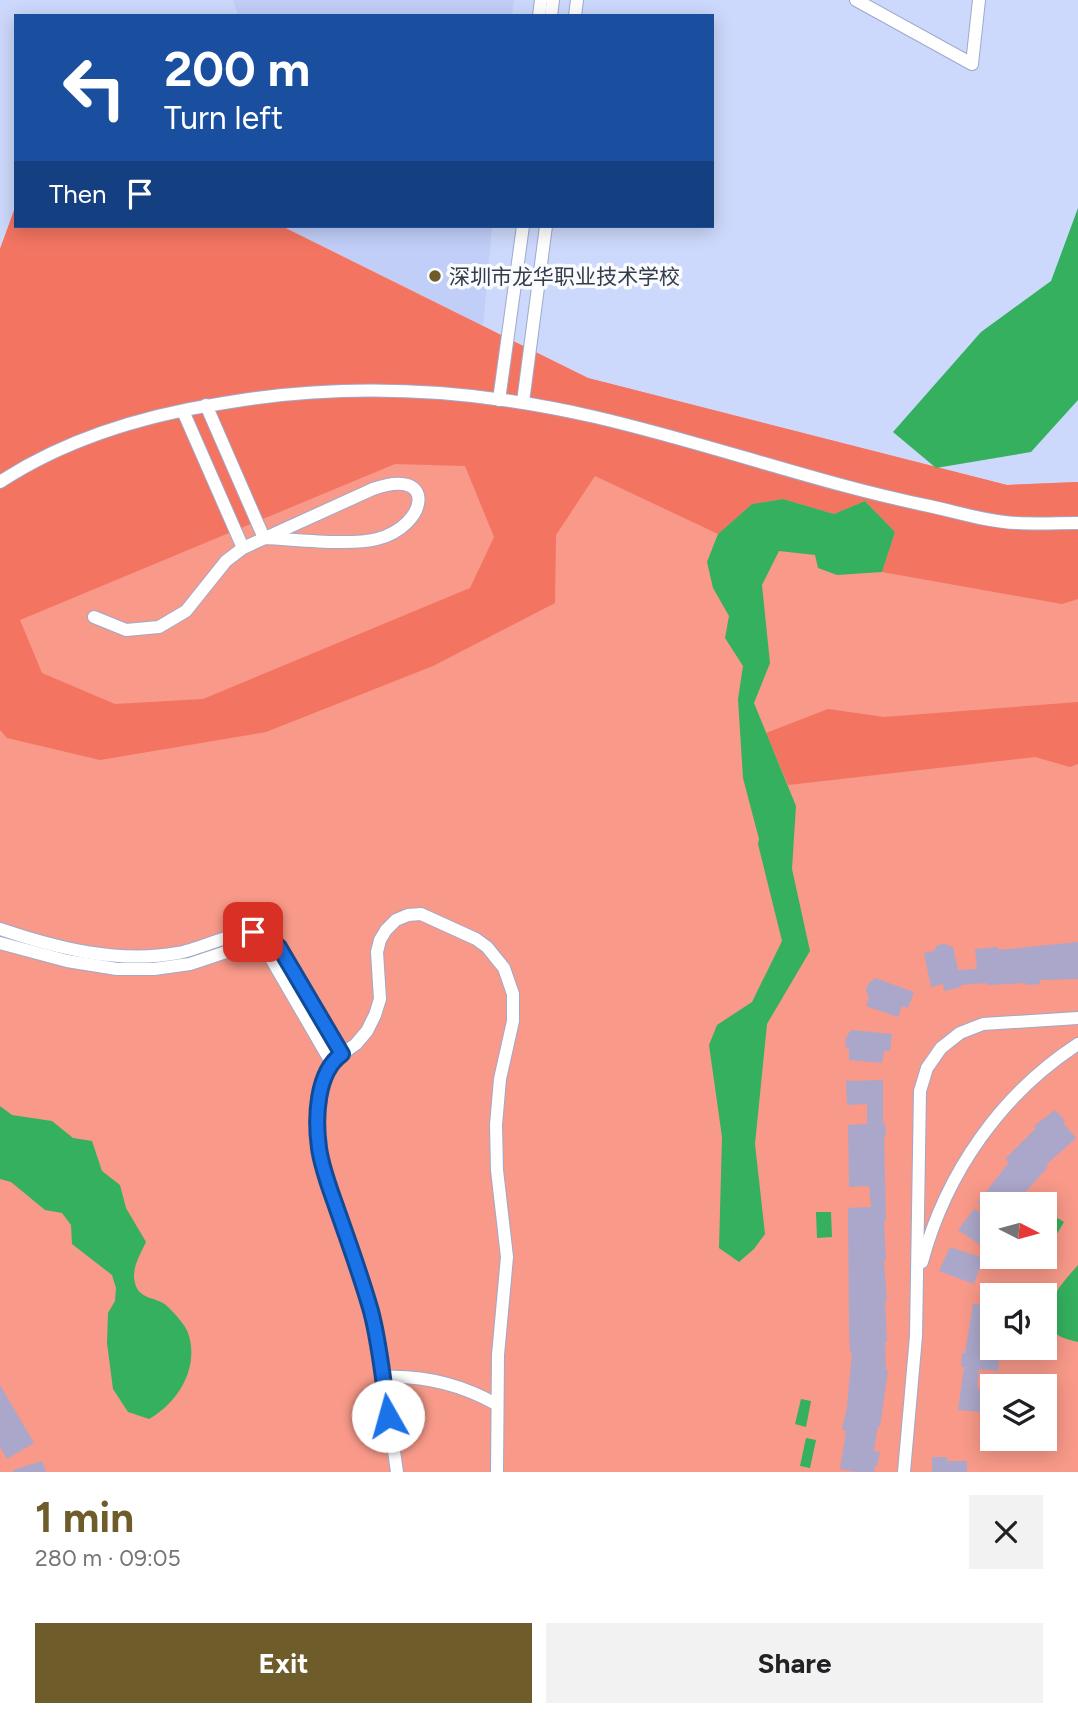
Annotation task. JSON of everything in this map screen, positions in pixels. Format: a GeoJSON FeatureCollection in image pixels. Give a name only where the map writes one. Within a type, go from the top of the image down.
{"type":"FeatureCollection","features":[{"type":"Feature","properties":{"kind":"street"},"geometry":{"type":"LineString","coordinates":[[856,0],[972,64],[979,0]]}},
{"type":"Feature","properties":{"kind":"street"},"geometry":{"type":"LineString","coordinates":[[499,400],[523,228]]}},
{"type":"Feature","properties":{"kind":"street"},"geometry":{"type":"LineString","coordinates":[[523,402],[546,228]]}},
{"type":"Feature","properties":{"kind":"street"},"geometry":{"type":"LineString","coordinates":[[0,482],[41,458],[110,429],[206,405],[264,396],[381,390],[523,402],[597,418],[831,483],[911,502],[1014,523],[1078,523]]}},
{"type":"Feature","properties":{"kind":"street"},"geometry":{"type":"LineString","coordinates":[[206,405],[264,538]]}},
{"type":"Feature","properties":{"kind":"street"},"geometry":{"type":"LineString","coordinates":[[183,411],[243,548]]}},
{"type":"Feature","properties":{"kind":"street"},"geometry":{"type":"LineString","coordinates":[[94,617],[114,627],[126,629],[159,627],[186,611],[211,578],[243,548],[264,538],[385,485],[409,485],[420,499],[419,508],[407,523],[378,539],[356,542],[264,538]]}},
{"type":"Feature","properties":{"kind":"street"},"geometry":{"type":"LineString","coordinates":[[397,1472],[372,1313],[326,1177],[319,1148],[319,1104],[336,1058],[361,1037],[375,1015],[380,990],[377,952],[386,930],[396,920],[421,914],[487,947],[504,968],[513,994],[514,1008],[500,1079],[496,1125],[497,1170],[507,1257],[498,1355],[497,1472]]}},
{"type":"Feature","properties":{"kind":"street"},"geometry":{"type":"LineString","coordinates":[[0,929],[70,948],[136,957],[187,951],[245,932],[261,933],[279,947],[336,1058]]}},
{"type":"Feature","properties":{"kind":"street"},"geometry":{"type":"LineString","coordinates":[[0,943],[78,963],[136,970],[190,964],[247,945],[257,946],[269,955],[336,1058]]}},
{"type":"Feature","properties":{"kind":"street"},"geometry":{"type":"LineString","coordinates":[[904,1472],[918,1283],[919,1091],[927,1068],[941,1048],[960,1033],[983,1024],[1078,1018]]}},
{"type":"Feature","properties":{"kind":"street"},"geometry":{"type":"LineString","coordinates":[[918,1283],[938,1214],[971,1151],[1016,1095],[1051,1063],[1078,1044]]}},
{"type":"Feature","properties":{"kind":"street"},"geometry":{"type":"LineString","coordinates":[[383,1377],[433,1380],[466,1389],[496,1404]]}},
{"type":"Feature","properties":{"kind":"shaded area"},"geometry":{"type":"Polygon","coordinates":[[[233,0],[514,0],[512,14],[237,14],[233,0]]]}},
{"type":"Feature","properties":{"kind":"shaded area"},"geometry":{"type":"Polygon","coordinates":[[[1078,208],[1078,400],[1031,452],[936,468],[893,432],[981,332],[1051,281],[1078,208]]]}},
{"type":"Feature","properties":{"kind":"shaded area"},"geometry":{"type":"Polygon","coordinates":[[[14,210],[14,228],[286,228],[588,378],[1007,485],[1078,482],[1078,1472],[0,1472],[0,249],[14,210]]]}},
{"type":"Feature","properties":{"kind":"shaded area"},"geometry":{"type":"Polygon","coordinates":[[[14,210],[14,228],[285,228],[588,378],[1007,485],[1078,482],[1078,599],[1062,604],[882,572],[895,532],[865,501],[834,514],[783,499],[752,504],[718,534],[595,476],[556,535],[555,603],[433,666],[266,732],[100,760],[7,738],[0,730],[0,249],[14,210]],[[395,464],[20,620],[42,673],[115,704],[203,699],[470,588],[494,537],[465,466],[395,464]]]}},
{"type":"Feature","properties":{"kind":"shaded area","name":"深圳市龙华职业技术学校"},"geometry":{"type":"Polygon","coordinates":[[[286,228],[492,228],[483,326],[286,228]]]}},
{"type":"Feature","properties":{"kind":"shaded area"},"geometry":{"type":"Polygon","coordinates":[[[783,499],[834,514],[865,501],[895,532],[882,572],[837,575],[818,568],[815,555],[779,551],[762,585],[770,663],[754,703],[796,806],[792,869],[810,951],[767,1024],[755,1144],[765,1234],[754,1249],[739,1262],[719,1248],[722,1137],[709,1045],[717,1025],[752,1002],[782,941],[743,778],[738,699],[743,666],[725,638],[729,616],[713,588],[707,562],[718,534],[752,504],[783,499]]]}},
{"type":"Feature","properties":{"kind":"shaded area"},"geometry":{"type":"Polygon","coordinates":[[[1078,702],[1078,764],[1070,767],[1035,757],[788,785],[766,733],[828,709],[884,717],[1078,702]]]}},
{"type":"Feature","properties":{"kind":"shaded area"},"geometry":{"type":"Polygon","coordinates":[[[0,1106],[12,1115],[52,1121],[73,1138],[92,1141],[102,1171],[120,1185],[126,1208],[146,1242],[135,1267],[137,1289],[173,1312],[187,1330],[191,1346],[189,1371],[184,1383],[169,1404],[149,1419],[128,1412],[113,1389],[107,1343],[108,1313],[115,1301],[116,1288],[112,1275],[72,1244],[71,1225],[62,1213],[45,1210],[11,1182],[0,1179],[0,1106]]]}},
{"type":"Feature","properties":{"kind":"shaded area"},"geometry":{"type":"Polygon","coordinates":[[[816,1212],[831,1212],[832,1237],[817,1238],[816,1212]]]}},
{"type":"Feature","properties":{"kind":"shaded area"},"geometry":{"type":"Polygon","coordinates":[[[1057,1218],[1064,1222],[1057,1234],[1057,1218]]]}},
{"type":"Feature","properties":{"kind":"shaded area"},"geometry":{"type":"Polygon","coordinates":[[[1078,1265],[1078,1342],[1057,1335],[1057,1291],[1078,1265]]]}},
{"type":"Feature","properties":{"kind":"shaded area"},"geometry":{"type":"Polygon","coordinates":[[[801,1399],[811,1401],[806,1427],[795,1424],[801,1399]]]}},
{"type":"Feature","properties":{"kind":"shaded area"},"geometry":{"type":"Polygon","coordinates":[[[806,1438],[816,1440],[810,1468],[800,1466],[806,1438]]]}},
{"type":"Feature","properties":{"kind":"building"},"geometry":{"type":"Polygon","coordinates":[[[1078,942],[1078,979],[1040,980],[1040,984],[1026,985],[961,985],[944,991],[943,984],[931,987],[924,953],[934,951],[937,945],[944,944],[953,947],[958,970],[977,969],[975,949],[998,947],[999,950],[1078,942]]]}},
{"type":"Feature","properties":{"kind":"building"},"geometry":{"type":"Polygon","coordinates":[[[875,978],[914,992],[908,1008],[902,1006],[898,1017],[866,1006],[869,997],[866,991],[868,984],[875,978]]]}},
{"type":"Feature","properties":{"kind":"building"},"geometry":{"type":"Polygon","coordinates":[[[851,1030],[892,1034],[890,1051],[884,1051],[882,1063],[849,1060],[849,1050],[845,1045],[851,1030]]]}},
{"type":"Feature","properties":{"kind":"building"},"geometry":{"type":"Polygon","coordinates":[[[883,1080],[883,1123],[886,1137],[885,1342],[888,1370],[874,1451],[880,1452],[877,1466],[874,1472],[857,1472],[840,1469],[852,1352],[849,1329],[848,1208],[871,1207],[869,1186],[849,1187],[848,1125],[867,1124],[867,1104],[847,1105],[846,1081],[883,1080]]]}},
{"type":"Feature","properties":{"kind":"building"},"geometry":{"type":"Polygon","coordinates":[[[1055,1110],[1076,1138],[1046,1165],[1048,1167],[1026,1192],[986,1192],[1009,1162],[1005,1159],[1036,1128],[1034,1126],[1055,1110]]]}},
{"type":"Feature","properties":{"kind":"building"},"geometry":{"type":"Polygon","coordinates":[[[974,1209],[980,1213],[980,1245],[958,1230],[974,1209]]]}},
{"type":"Feature","properties":{"kind":"building"},"geometry":{"type":"Polygon","coordinates":[[[950,1247],[980,1257],[974,1284],[939,1271],[950,1247]]]}},
{"type":"Feature","properties":{"kind":"building"},"geometry":{"type":"Polygon","coordinates":[[[973,1304],[980,1304],[980,1360],[999,1360],[998,1371],[979,1369],[977,1389],[980,1389],[980,1412],[958,1410],[964,1367],[961,1367],[962,1353],[965,1353],[973,1304]]]}},
{"type":"Feature","properties":{"kind":"building"},"geometry":{"type":"Polygon","coordinates":[[[0,1385],[34,1443],[7,1459],[0,1447],[0,1385]]]}},
{"type":"Feature","properties":{"kind":"building"},"geometry":{"type":"Polygon","coordinates":[[[932,1457],[947,1457],[947,1461],[967,1461],[967,1472],[932,1472],[932,1457]]]}},
{"type":"Feature","properties":{"kind":"building"},"geometry":{"type":"Polygon","coordinates":[[[42,1461],[46,1472],[13,1470],[42,1461]]]}},
{"type":"Feature","properties":{"kind":"place","name":"深圳市龙华职业技术学校"},"geometry":{"type":"Point","coordinates":[435,276]}},
{"type":"Feature","properties":{"kind":"route"},"geometry":{"type":"LineString","coordinates":[[253,932],[268,936],[279,947],[342,1054],[331,1062],[322,1090],[317,1119],[319,1148],[326,1177],[372,1313],[388,1416]]}}]}
